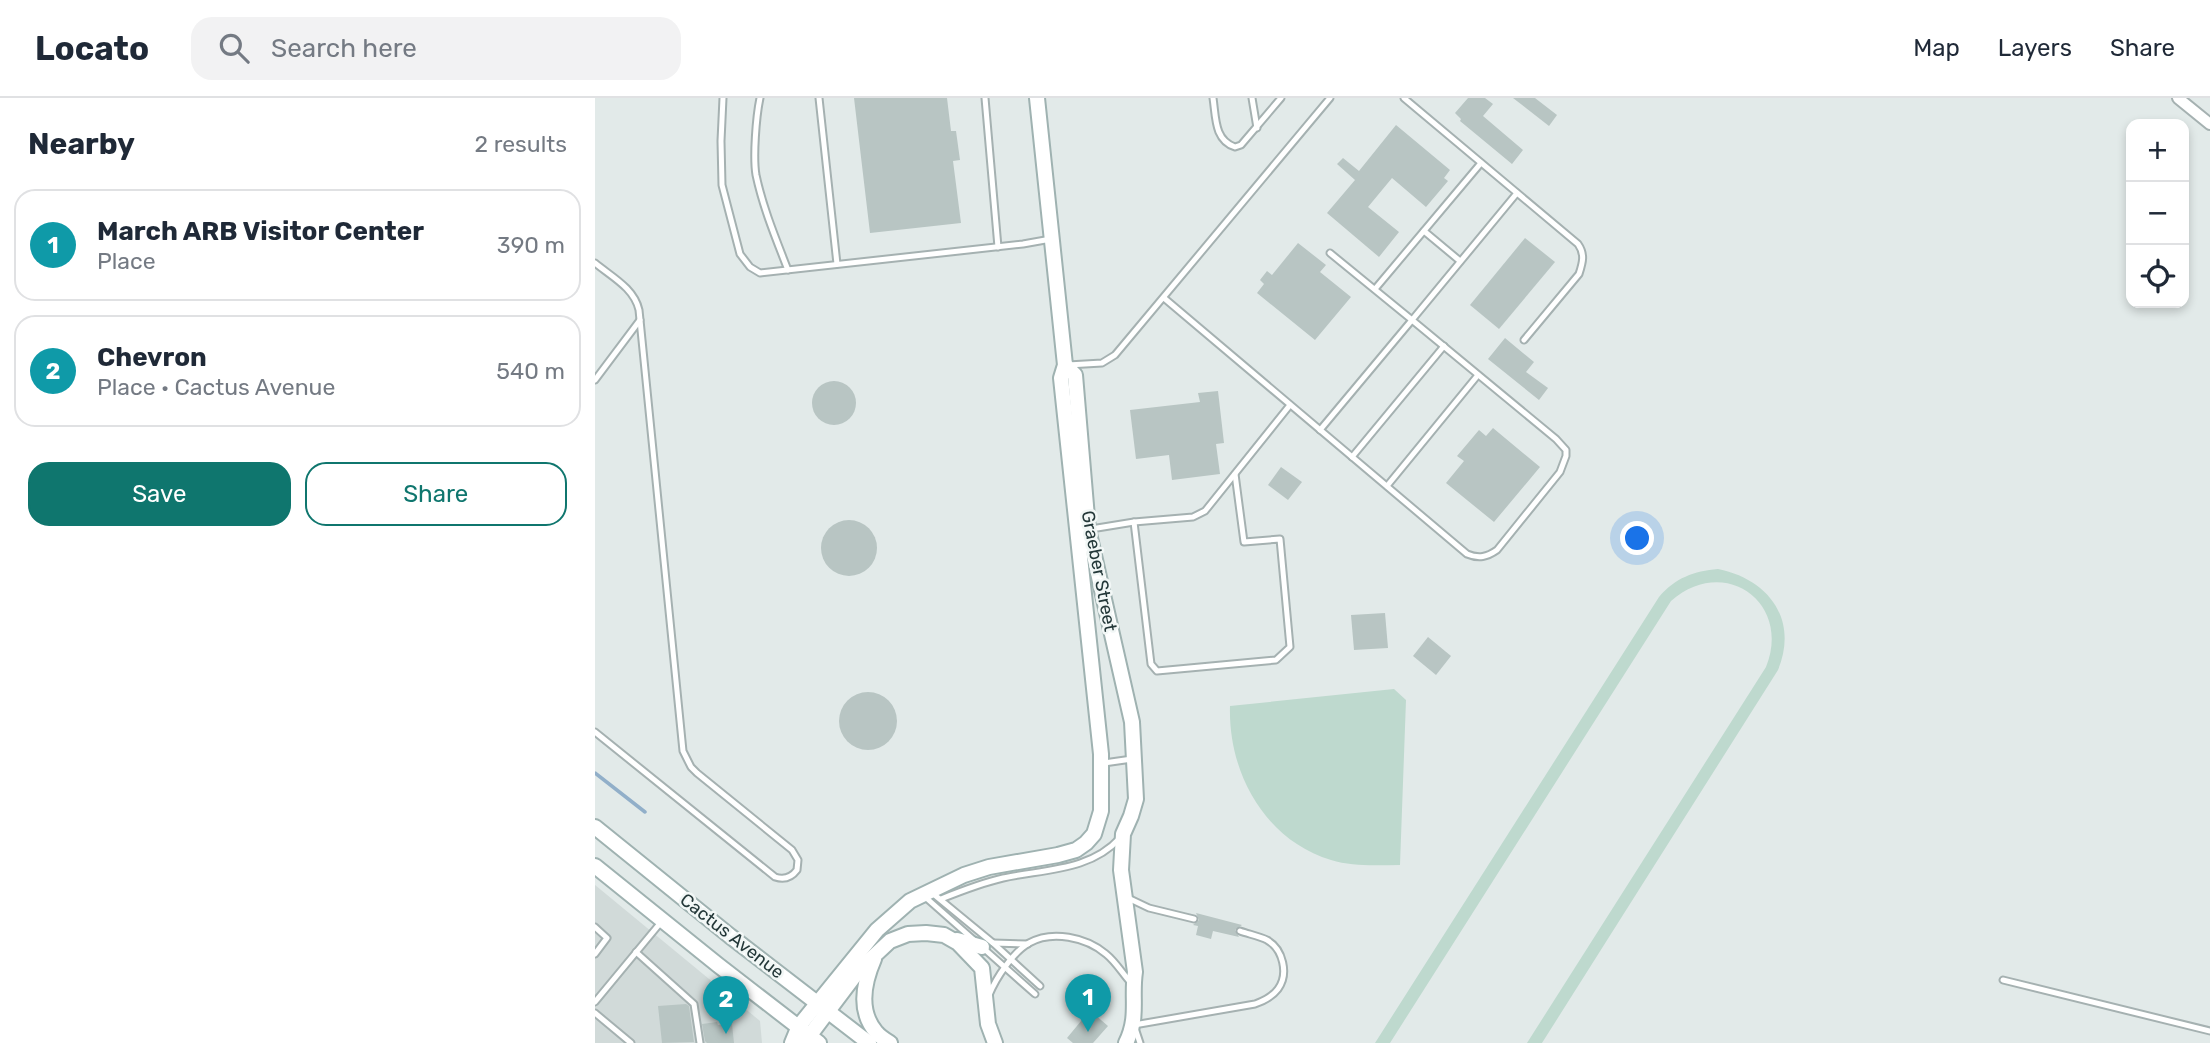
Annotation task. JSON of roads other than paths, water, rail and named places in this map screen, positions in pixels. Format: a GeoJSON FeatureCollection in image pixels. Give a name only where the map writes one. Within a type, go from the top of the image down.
{"type":"FeatureCollection","features":[{"type":"Feature","properties":{"kind":"street","name":"Graeber Street"},"geometry":{"type":"LineString","coordinates":[[823,1006],[877,930],[889,918],[964,875],[989,867],[1076,850],[1094,834],[1101,811],[1097,713],[1061,378],[1065,365],[1037,98]]}},
{"type":"Feature","properties":{"kind":"street"},"geometry":{"type":"LineString","coordinates":[[2178,98],[2210,124]]}},
{"type":"Feature","properties":{"kind":"street","name":"Graeber Street"},"geometry":{"type":"LineString","coordinates":[[1065,365],[1075,376],[1088,529],[1132,722],[1136,799],[1123,834],[1121,870],[1135,972],[1134,1025]]}},
{"type":"Feature","properties":{"kind":"street","name":"Cactus Avenue"},"geometry":{"type":"LineString","coordinates":[[595,828],[869,1043]]}},
{"type":"Feature","properties":{"kind":"street","name":"Cactus Avenue"},"geometry":{"type":"LineString","coordinates":[[595,866],[809,1034]]}},
{"type":"Feature","properties":{"kind":"street"},"geometry":{"type":"LineString","coordinates":[[793,1042],[809,1034],[823,1006],[859,970],[890,941],[908,934],[944,935],[968,952],[982,968],[988,1024],[995,1043]]}},
{"type":"Feature","properties":{"kind":"street"},"geometry":{"type":"LineString","coordinates":[[952,939],[987,945]]}},
{"type":"Feature","properties":{"kind":"street"},"geometry":{"type":"LineString","coordinates":[[876,955],[865,982],[864,996],[870,1021],[876,1032],[890,1043]]}},
{"type":"Feature","properties":{"kind":"street"},"geometry":{"type":"LineString","coordinates":[[1126,1043],[1134,1025]]}},
{"type":"Feature","properties":{"kind":"lane"},"geometry":{"type":"LineString","coordinates":[[723,98],[722,185],[740,254],[750,267],[760,273],[1052,239]]}},
{"type":"Feature","properties":{"kind":"lane"},"geometry":{"type":"LineString","coordinates":[[760,98],[755,173],[771,227],[788,270]]}},
{"type":"Feature","properties":{"kind":"lane"},"geometry":{"type":"LineString","coordinates":[[819,98],[837,264]]}},
{"type":"Feature","properties":{"kind":"lane"},"geometry":{"type":"LineString","coordinates":[[985,98],[998,247]]}},
{"type":"Feature","properties":{"kind":"lane"},"geometry":{"type":"LineString","coordinates":[[1213,98],[1218,134],[1235,147],[1241,145],[1257,128],[1281,98]]}},
{"type":"Feature","properties":{"kind":"lane"},"geometry":{"type":"LineString","coordinates":[[1252,98],[1257,128]]}},
{"type":"Feature","properties":{"kind":"lane"},"geometry":{"type":"LineString","coordinates":[[1065,365],[1102,363],[1115,355],[1330,98]]}},
{"type":"Feature","properties":{"kind":"lane"},"geometry":{"type":"LineString","coordinates":[[1403,98],[1583,251],[1579,274],[1524,340]]}},
{"type":"Feature","properties":{"kind":"lane"},"geometry":{"type":"LineString","coordinates":[[1375,289],[1481,163]]}},
{"type":"Feature","properties":{"kind":"lane"},"geometry":{"type":"LineString","coordinates":[[1320,430],[1517,193]]}},
{"type":"Feature","properties":{"kind":"lane"},"geometry":{"type":"LineString","coordinates":[[1424,231],[1461,261]]}},
{"type":"Feature","properties":{"kind":"lane"},"geometry":{"type":"LineString","coordinates":[[1164,298],[1467,554],[1483,557],[1497,550],[1560,472],[1566,450],[1330,253]]}},
{"type":"Feature","properties":{"kind":"lane"},"geometry":{"type":"LineString","coordinates":[[595,263],[634,296],[640,320],[683,751],[697,773],[793,850],[798,860],[797,870],[789,877],[775,877],[595,732]]}},
{"type":"Feature","properties":{"kind":"lane"},"geometry":{"type":"LineString","coordinates":[[595,380],[640,320]]}},
{"type":"Feature","properties":{"kind":"lane"},"geometry":{"type":"LineString","coordinates":[[1352,457],[1444,346]]}},
{"type":"Feature","properties":{"kind":"lane"},"geometry":{"type":"LineString","coordinates":[[1387,486],[1478,375]]}},
{"type":"Feature","properties":{"kind":"lane"},"geometry":{"type":"LineString","coordinates":[[1088,529],[1193,517],[1205,510],[1290,405]]}},
{"type":"Feature","properties":{"kind":"lane"},"geometry":{"type":"LineString","coordinates":[[1134,522],[1151,664],[1157,671],[1276,660],[1290,647],[1280,539],[1244,542],[1235,474]]}},
{"type":"Feature","properties":{"kind":"lane"},"geometry":{"type":"LineString","coordinates":[[1101,764],[1134,759]]}},
{"type":"Feature","properties":{"kind":"lane"},"geometry":{"type":"LineString","coordinates":[[931,895],[1085,863],[1110,848],[1123,834]]}},
{"type":"Feature","properties":{"kind":"lane"},"geometry":{"type":"LineString","coordinates":[[931,895],[987,945],[1011,960],[1040,986]]}},
{"type":"Feature","properties":{"kind":"lane"},"geometry":{"type":"LineString","coordinates":[[931,895],[987,945],[1005,968],[1035,994]]}},
{"type":"Feature","properties":{"kind":"lane"},"geometry":{"type":"LineString","coordinates":[[1124,896],[1149,908],[1194,919]]}},
{"type":"Feature","properties":{"kind":"lane"},"geometry":{"type":"LineString","coordinates":[[595,1002],[663,920]]}},
{"type":"Feature","properties":{"kind":"lane"},"geometry":{"type":"LineString","coordinates":[[595,927],[607,938],[595,954]]}},
{"type":"Feature","properties":{"kind":"lane"},"geometry":{"type":"LineString","coordinates":[[1140,1043],[1134,1025],[1255,1004],[1267,999],[1278,989],[1284,970],[1275,947],[1267,940],[1240,932]]}},
{"type":"Feature","properties":{"kind":"lane"},"geometry":{"type":"LineString","coordinates":[[987,945],[1028,944],[1050,938],[1079,939],[1104,952],[1133,985]]}},
{"type":"Feature","properties":{"kind":"lane"},"geometry":{"type":"LineString","coordinates":[[986,1001],[995,981],[1028,944]]}},
{"type":"Feature","properties":{"kind":"lane"},"geometry":{"type":"LineString","coordinates":[[636,952],[694,1004],[700,1043]]}},
{"type":"Feature","properties":{"kind":"lane"},"geometry":{"type":"LineString","coordinates":[[2003,980],[2210,1031]]}},
{"type":"Feature","properties":{"kind":"lane"},"geometry":{"type":"LineString","coordinates":[[595,1013],[631,1043]]}},
{"type":"Feature","properties":{"kind":"waterway"},"geometry":{"type":"LineString","coordinates":[[595,773],[645,812]]}},
{"type":"Feature","properties":{"kind":"place","name":"March ARB Visitor Center"},"geometry":{"type":"Point","coordinates":[1088,1032]}},
{"type":"Feature","properties":{"kind":"place","name":"Chevron"},"geometry":{"type":"Point","coordinates":[726,1034]}}]}
